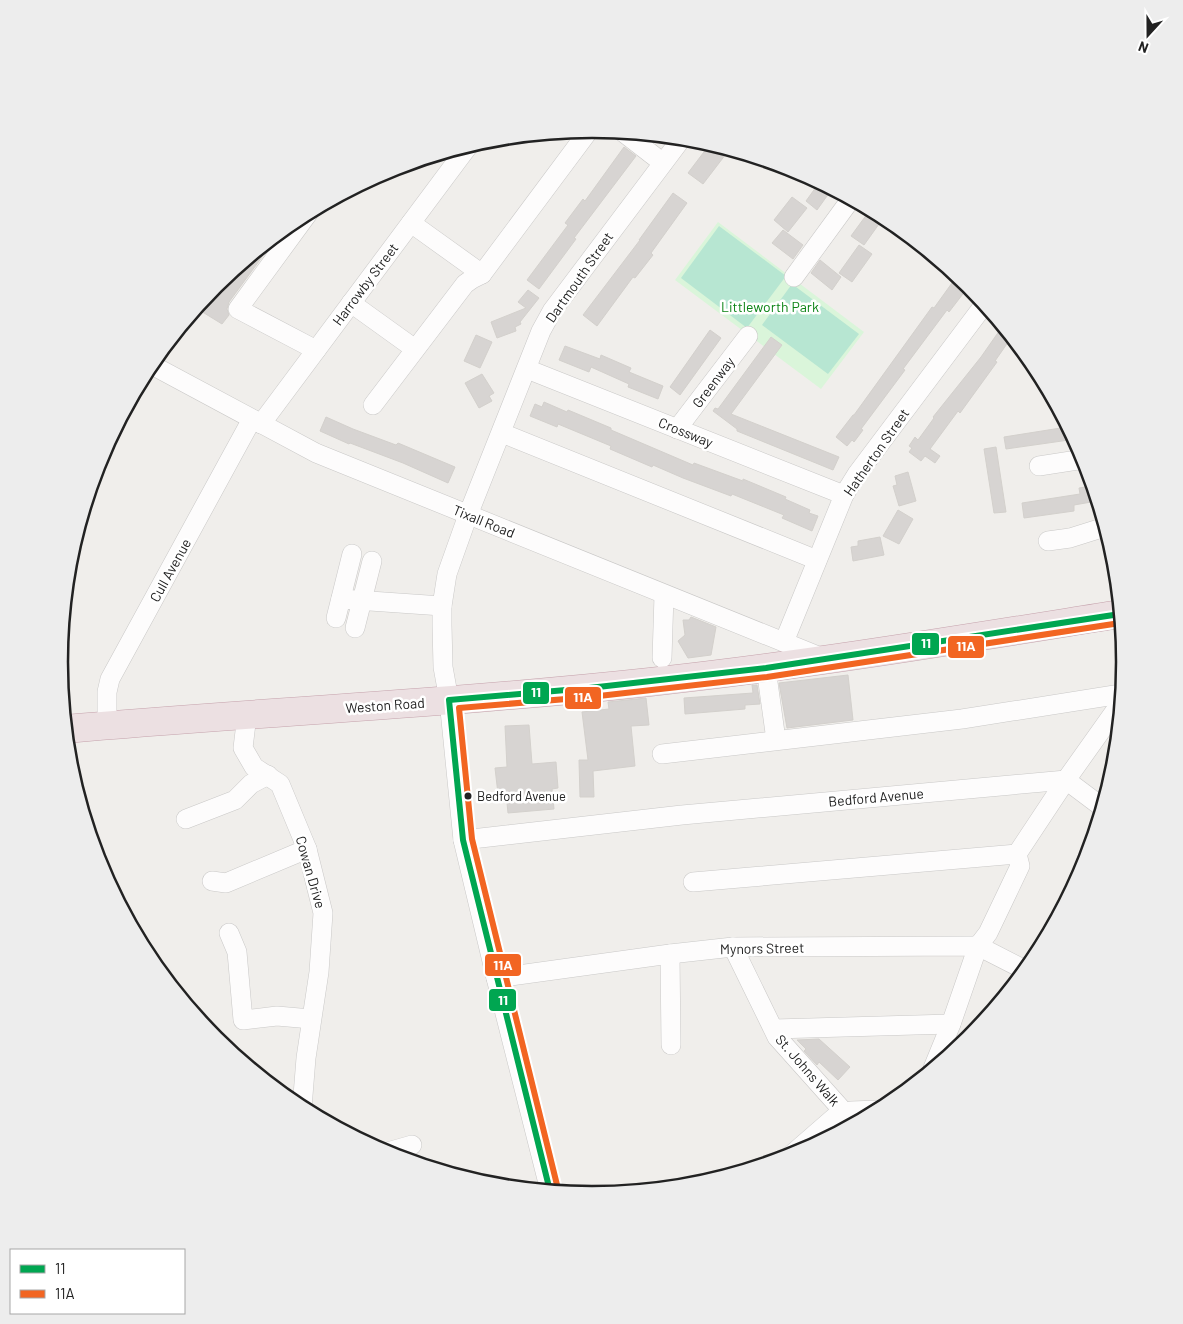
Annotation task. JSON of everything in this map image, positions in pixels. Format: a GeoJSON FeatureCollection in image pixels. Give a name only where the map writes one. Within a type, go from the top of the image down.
{"type":"FeatureCollection","features":[{"type":"Feature","properties":{"kind":"highway","name":"Weston Road"},"geometry":{"type":"LineString","coordinates":[[72,729],[598,687],[827,660],[1113,615]]}},
{"type":"Feature","properties":{"kind":"street"},"geometry":{"type":"LineString","coordinates":[[373,406],[465,284],[482,274],[583,138]]}},
{"type":"Feature","properties":{"kind":"street"},"geometry":{"type":"LineString","coordinates":[[632,140],[663,163]]}},
{"type":"Feature","properties":{"kind":"street","name":"Dartmouth Street"},"geometry":{"type":"LineString","coordinates":[[548,1184],[463,840],[443,667],[442,606],[447,574],[468,515],[542,331],[552,311],[677,145]]}},
{"type":"Feature","properties":{"kind":"street","name":"Harrowby Street"},"geometry":{"type":"LineString","coordinates":[[257,421],[316,350],[462,155]]}},
{"type":"Feature","properties":{"kind":"street"},"geometry":{"type":"LineString","coordinates":[[794,276],[846,204]]}},
{"type":"Feature","properties":{"kind":"street"},"geometry":{"type":"LineString","coordinates":[[411,222],[482,274]]}},
{"type":"Feature","properties":{"kind":"street"},"geometry":{"type":"LineString","coordinates":[[297,228],[238,309],[316,350]]}},
{"type":"Feature","properties":{"kind":"street"},"geometry":{"type":"LineString","coordinates":[[351,303],[415,349]]}},
{"type":"Feature","properties":{"kind":"street","name":"Hatherton Street"},"geometry":{"type":"LineString","coordinates":[[784,642],[844,495],[857,474],[980,311]]}},
{"type":"Feature","properties":{"kind":"street","name":"Greenway"},"geometry":{"type":"LineString","coordinates":[[677,428],[748,336]]}},
{"type":"Feature","properties":{"kind":"street","name":"Tixall Road"},"geometry":{"type":"LineString","coordinates":[[158,368],[316,453],[827,660]]}},
{"type":"Feature","properties":{"kind":"street","name":"Crossway"},"geometry":{"type":"LineString","coordinates":[[527,369],[844,495]]}},
{"type":"Feature","properties":{"kind":"street","name":"Cull Avenue"},"geometry":{"type":"LineString","coordinates":[[108,726],[107,692],[110,679],[257,421]]}},
{"type":"Feature","properties":{"kind":"street"},"geometry":{"type":"LineString","coordinates":[[502,433],[817,560]]}},
{"type":"Feature","properties":{"kind":"street"},"geometry":{"type":"LineString","coordinates":[[1039,466],[1076,461]]}},
{"type":"Feature","properties":{"kind":"street"},"geometry":{"type":"LineString","coordinates":[[1048,541],[1070,538],[1099,530]]}},
{"type":"Feature","properties":{"kind":"street"},"geometry":{"type":"LineString","coordinates":[[336,618],[352,554]]}},
{"type":"Feature","properties":{"kind":"street"},"geometry":{"type":"LineString","coordinates":[[355,628],[372,561]]}},
{"type":"Feature","properties":{"kind":"street"},"geometry":{"type":"LineString","coordinates":[[662,658],[664,595]]}},
{"type":"Feature","properties":{"kind":"street"},"geometry":{"type":"LineString","coordinates":[[341,599],[442,606]]}},
{"type":"Feature","properties":{"kind":"street"},"geometry":{"type":"LineString","coordinates":[[766,668],[776,740]]}},
{"type":"Feature","properties":{"kind":"street"},"geometry":{"type":"LineString","coordinates":[[662,754],[962,719],[1114,695]]}},
{"type":"Feature","properties":{"kind":"street","name":"Cowan Drive"},"geometry":{"type":"LineString","coordinates":[[247,715],[243,748],[254,767],[280,784],[307,849],[322,913],[319,972],[306,1058],[303,1100]]}},
{"type":"Feature","properties":{"kind":"street"},"geometry":{"type":"LineString","coordinates":[[938,1055],[978,946],[988,934],[1020,866],[1017,854],[1112,715]]}},
{"type":"Feature","properties":{"kind":"street"},"geometry":{"type":"LineString","coordinates":[[186,819],[236,800],[252,784],[268,775]]}},
{"type":"Feature","properties":{"kind":"street"},"geometry":{"type":"LineString","coordinates":[[1066,780],[1096,803]]}},
{"type":"Feature","properties":{"kind":"street","name":"Bedford Avenue"},"geometry":{"type":"LineString","coordinates":[[463,840],[645,813],[682,815],[1066,780]]}},
{"type":"Feature","properties":{"kind":"street"},"geometry":{"type":"LineString","coordinates":[[212,881],[226,883],[307,849]]}},
{"type":"Feature","properties":{"kind":"street"},"geometry":{"type":"LineString","coordinates":[[693,882],[1017,854]]}},
{"type":"Feature","properties":{"kind":"street"},"geometry":{"type":"LineString","coordinates":[[229,933],[237,952],[243,1020],[277,1016],[311,1019]]}},
{"type":"Feature","properties":{"kind":"street","name":"Mynors Street"},"geometry":{"type":"LineString","coordinates":[[496,978],[733,947],[978,946],[1018,966]]}},
{"type":"Feature","properties":{"kind":"street","name":"St. Johns Walk"},"geometry":{"type":"LineString","coordinates":[[733,947],[777,1037],[844,1112]]}},
{"type":"Feature","properties":{"kind":"street"},"geometry":{"type":"LineString","coordinates":[[670,954],[671,1045]]}},
{"type":"Feature","properties":{"kind":"street"},"geometry":{"type":"LineString","coordinates":[[774,1029],[951,1024]]}},
{"type":"Feature","properties":{"kind":"street"},"geometry":{"type":"LineString","coordinates":[[811,1138],[844,1112],[862,1111]]}},
{"type":"Feature","properties":{"kind":"street"},"geometry":{"type":"LineString","coordinates":[[398,1149],[412,1145]]}},
{"type":"Feature","properties":{"kind":"green space","name":"Littleworth Park"},"geometry":{"type":"Polygon","coordinates":[[[718,222],[864,332],[821,389],[675,280],[718,222]]]}},
{"type":"Feature","properties":{"kind":"green space"},"geometry":{"type":"Polygon","coordinates":[[[719,226],[786,276],[747,328],[681,278],[719,226]]]}},
{"type":"Feature","properties":{"kind":"green space"},"geometry":{"type":"Polygon","coordinates":[[[792,284],[859,334],[828,374],[762,325],[792,284]]]}},
{"type":"Feature","properties":{"kind":"building"},"geometry":{"type":"Polygon","coordinates":[[[624,147],[636,156],[574,238],[576,239],[539,289],[527,280],[568,225],[565,223],[583,199],[585,201],[624,147]]]}},
{"type":"Feature","properties":{"kind":"building"},"geometry":{"type":"Polygon","coordinates":[[[705,151],[725,155],[703,184],[688,173],[705,151]]]}},
{"type":"Feature","properties":{"kind":"building"},"geometry":{"type":"Polygon","coordinates":[[[815,188],[828,195],[817,210],[806,201],[815,188]]]}},
{"type":"Feature","properties":{"kind":"building"},"geometry":{"type":"Polygon","coordinates":[[[673,193],[687,203],[651,253],[653,255],[635,278],[633,277],[597,326],[583,315],[673,193]]]}},
{"type":"Feature","properties":{"kind":"building"},"geometry":{"type":"Polygon","coordinates":[[[792,197],[807,208],[788,232],[774,220],[792,197]]]}},
{"type":"Feature","properties":{"kind":"building"},"geometry":{"type":"Polygon","coordinates":[[[866,215],[879,224],[864,245],[851,236],[866,215]]]}},
{"type":"Feature","properties":{"kind":"building"},"geometry":{"type":"Polygon","coordinates":[[[783,230],[803,245],[793,259],[772,243],[783,230]]]}},
{"type":"Feature","properties":{"kind":"building"},"geometry":{"type":"Polygon","coordinates":[[[859,245],[872,254],[852,282],[839,273],[859,245]]]}},
{"type":"Feature","properties":{"kind":"building"},"geometry":{"type":"Polygon","coordinates":[[[266,252],[229,302],[227,309],[229,315],[222,324],[202,312],[221,291],[266,252]]]}},
{"type":"Feature","properties":{"kind":"building"},"geometry":{"type":"Polygon","coordinates":[[[820,260],[841,277],[832,290],[811,273],[820,260]]]}},
{"type":"Feature","properties":{"kind":"building"},"geometry":{"type":"Polygon","coordinates":[[[953,282],[964,293],[949,312],[947,310],[903,369],[905,370],[861,429],[863,430],[854,442],[852,440],[847,446],[836,437],[932,307],[934,308],[953,282]]]}},
{"type":"Feature","properties":{"kind":"building"},"geometry":{"type":"Polygon","coordinates":[[[528,290],[539,298],[520,322],[521,324],[515,327],[516,331],[497,338],[491,322],[526,308],[518,302],[528,290]]]}},
{"type":"Feature","properties":{"kind":"building"},"geometry":{"type":"Polygon","coordinates":[[[710,330],[721,338],[680,395],[670,387],[710,330]]]}},
{"type":"Feature","properties":{"kind":"building"},"geometry":{"type":"Polygon","coordinates":[[[998,333],[1007,343],[995,361],[997,362],[960,413],[958,411],[930,449],[940,456],[935,463],[925,456],[921,461],[909,452],[912,448],[909,446],[915,437],[918,440],[933,417],[998,333]]]}},
{"type":"Feature","properties":{"kind":"building"},"geometry":{"type":"Polygon","coordinates":[[[476,335],[492,342],[480,368],[464,361],[476,335]]]}},
{"type":"Feature","properties":{"kind":"building"},"geometry":{"type":"Polygon","coordinates":[[[771,337],[782,345],[731,414],[839,457],[833,470],[737,431],[737,429],[713,411],[715,408],[718,409],[771,337]]]}},
{"type":"Feature","properties":{"kind":"building"},"geometry":{"type":"Polygon","coordinates":[[[565,346],[600,359],[601,355],[631,368],[629,372],[663,386],[658,399],[628,387],[629,384],[591,367],[589,372],[559,360],[565,346]]]}},
{"type":"Feature","properties":{"kind":"building"},"geometry":{"type":"Polygon","coordinates":[[[482,374],[494,393],[489,396],[492,401],[479,408],[465,383],[482,374]]]}},
{"type":"Feature","properties":{"kind":"building"},"geometry":{"type":"Polygon","coordinates":[[[544,402],[611,428],[611,430],[693,465],[694,463],[743,481],[743,479],[786,497],[785,499],[810,510],[809,513],[818,516],[812,531],[782,518],[784,515],[653,465],[652,467],[610,449],[611,446],[558,424],[557,427],[530,416],[535,404],[542,407],[544,402]]]}},
{"type":"Feature","properties":{"kind":"building"},"geometry":{"type":"Polygon","coordinates":[[[326,417],[396,445],[398,443],[455,467],[448,483],[403,463],[349,444],[320,431],[326,417]]]}},
{"type":"Feature","properties":{"kind":"building"},"geometry":{"type":"Polygon","coordinates":[[[1060,428],[1066,440],[1006,449],[1004,437],[1060,428]]]}},
{"type":"Feature","properties":{"kind":"building"},"geometry":{"type":"Polygon","coordinates":[[[996,447],[1006,512],[994,513],[984,449],[996,447]]]}},
{"type":"Feature","properties":{"kind":"building"},"geometry":{"type":"Polygon","coordinates":[[[908,472],[916,501],[899,506],[893,486],[897,485],[895,476],[908,472]]]}},
{"type":"Feature","properties":{"kind":"building"},"geometry":{"type":"Polygon","coordinates":[[[1085,487],[1091,502],[1074,505],[1074,511],[1024,518],[1022,503],[1080,494],[1079,488],[1085,487]]]}},
{"type":"Feature","properties":{"kind":"building"},"geometry":{"type":"Polygon","coordinates":[[[898,510],[913,519],[899,544],[883,536],[898,510]]]}},
{"type":"Feature","properties":{"kind":"building"},"geometry":{"type":"Polygon","coordinates":[[[880,537],[884,555],[853,561],[851,547],[858,546],[858,541],[880,537]]]}},
{"type":"Feature","properties":{"kind":"building"},"geometry":{"type":"Polygon","coordinates":[[[691,617],[716,627],[711,655],[688,658],[678,641],[685,635],[683,620],[689,620],[691,617]]]}},
{"type":"Feature","properties":{"kind":"building"},"geometry":{"type":"Polygon","coordinates":[[[848,675],[853,720],[787,728],[779,683],[848,675]]]}},
{"type":"Feature","properties":{"kind":"building"},"geometry":{"type":"Polygon","coordinates":[[[752,685],[757,685],[760,704],[745,705],[745,709],[685,714],[684,698],[753,693],[752,685]]]}},
{"type":"Feature","properties":{"kind":"building"},"geometry":{"type":"Polygon","coordinates":[[[646,698],[649,725],[631,726],[635,766],[593,771],[594,797],[580,797],[579,760],[588,760],[582,712],[609,709],[608,702],[646,698]]]}},
{"type":"Feature","properties":{"kind":"building"},"geometry":{"type":"Polygon","coordinates":[[[529,725],[532,764],[556,762],[558,788],[552,789],[554,809],[508,813],[506,793],[498,794],[495,768],[507,767],[505,726],[529,725]]]}},
{"type":"Feature","properties":{"kind":"building"},"geometry":{"type":"Polygon","coordinates":[[[819,1039],[850,1067],[838,1080],[819,1062],[817,1065],[797,1040],[819,1039]]]}},
{"type":"Feature","properties":{"kind":"transit line","name":"11"},"geometry":{"type":"LineString","coordinates":[[548,1184],[463,840],[449,700],[589,688],[766,668],[1113,615]]}},
{"type":"Feature","properties":{"kind":"transit line","name":"11A"},"geometry":{"type":"LineString","coordinates":[[557,1185],[472,839],[459,708],[590,697],[767,677],[1114,624]]}},
{"type":"Feature","properties":{"kind":"place","name":"Bedford Avenue"},"geometry":{"type":"Point","coordinates":[468,796]}}]}
